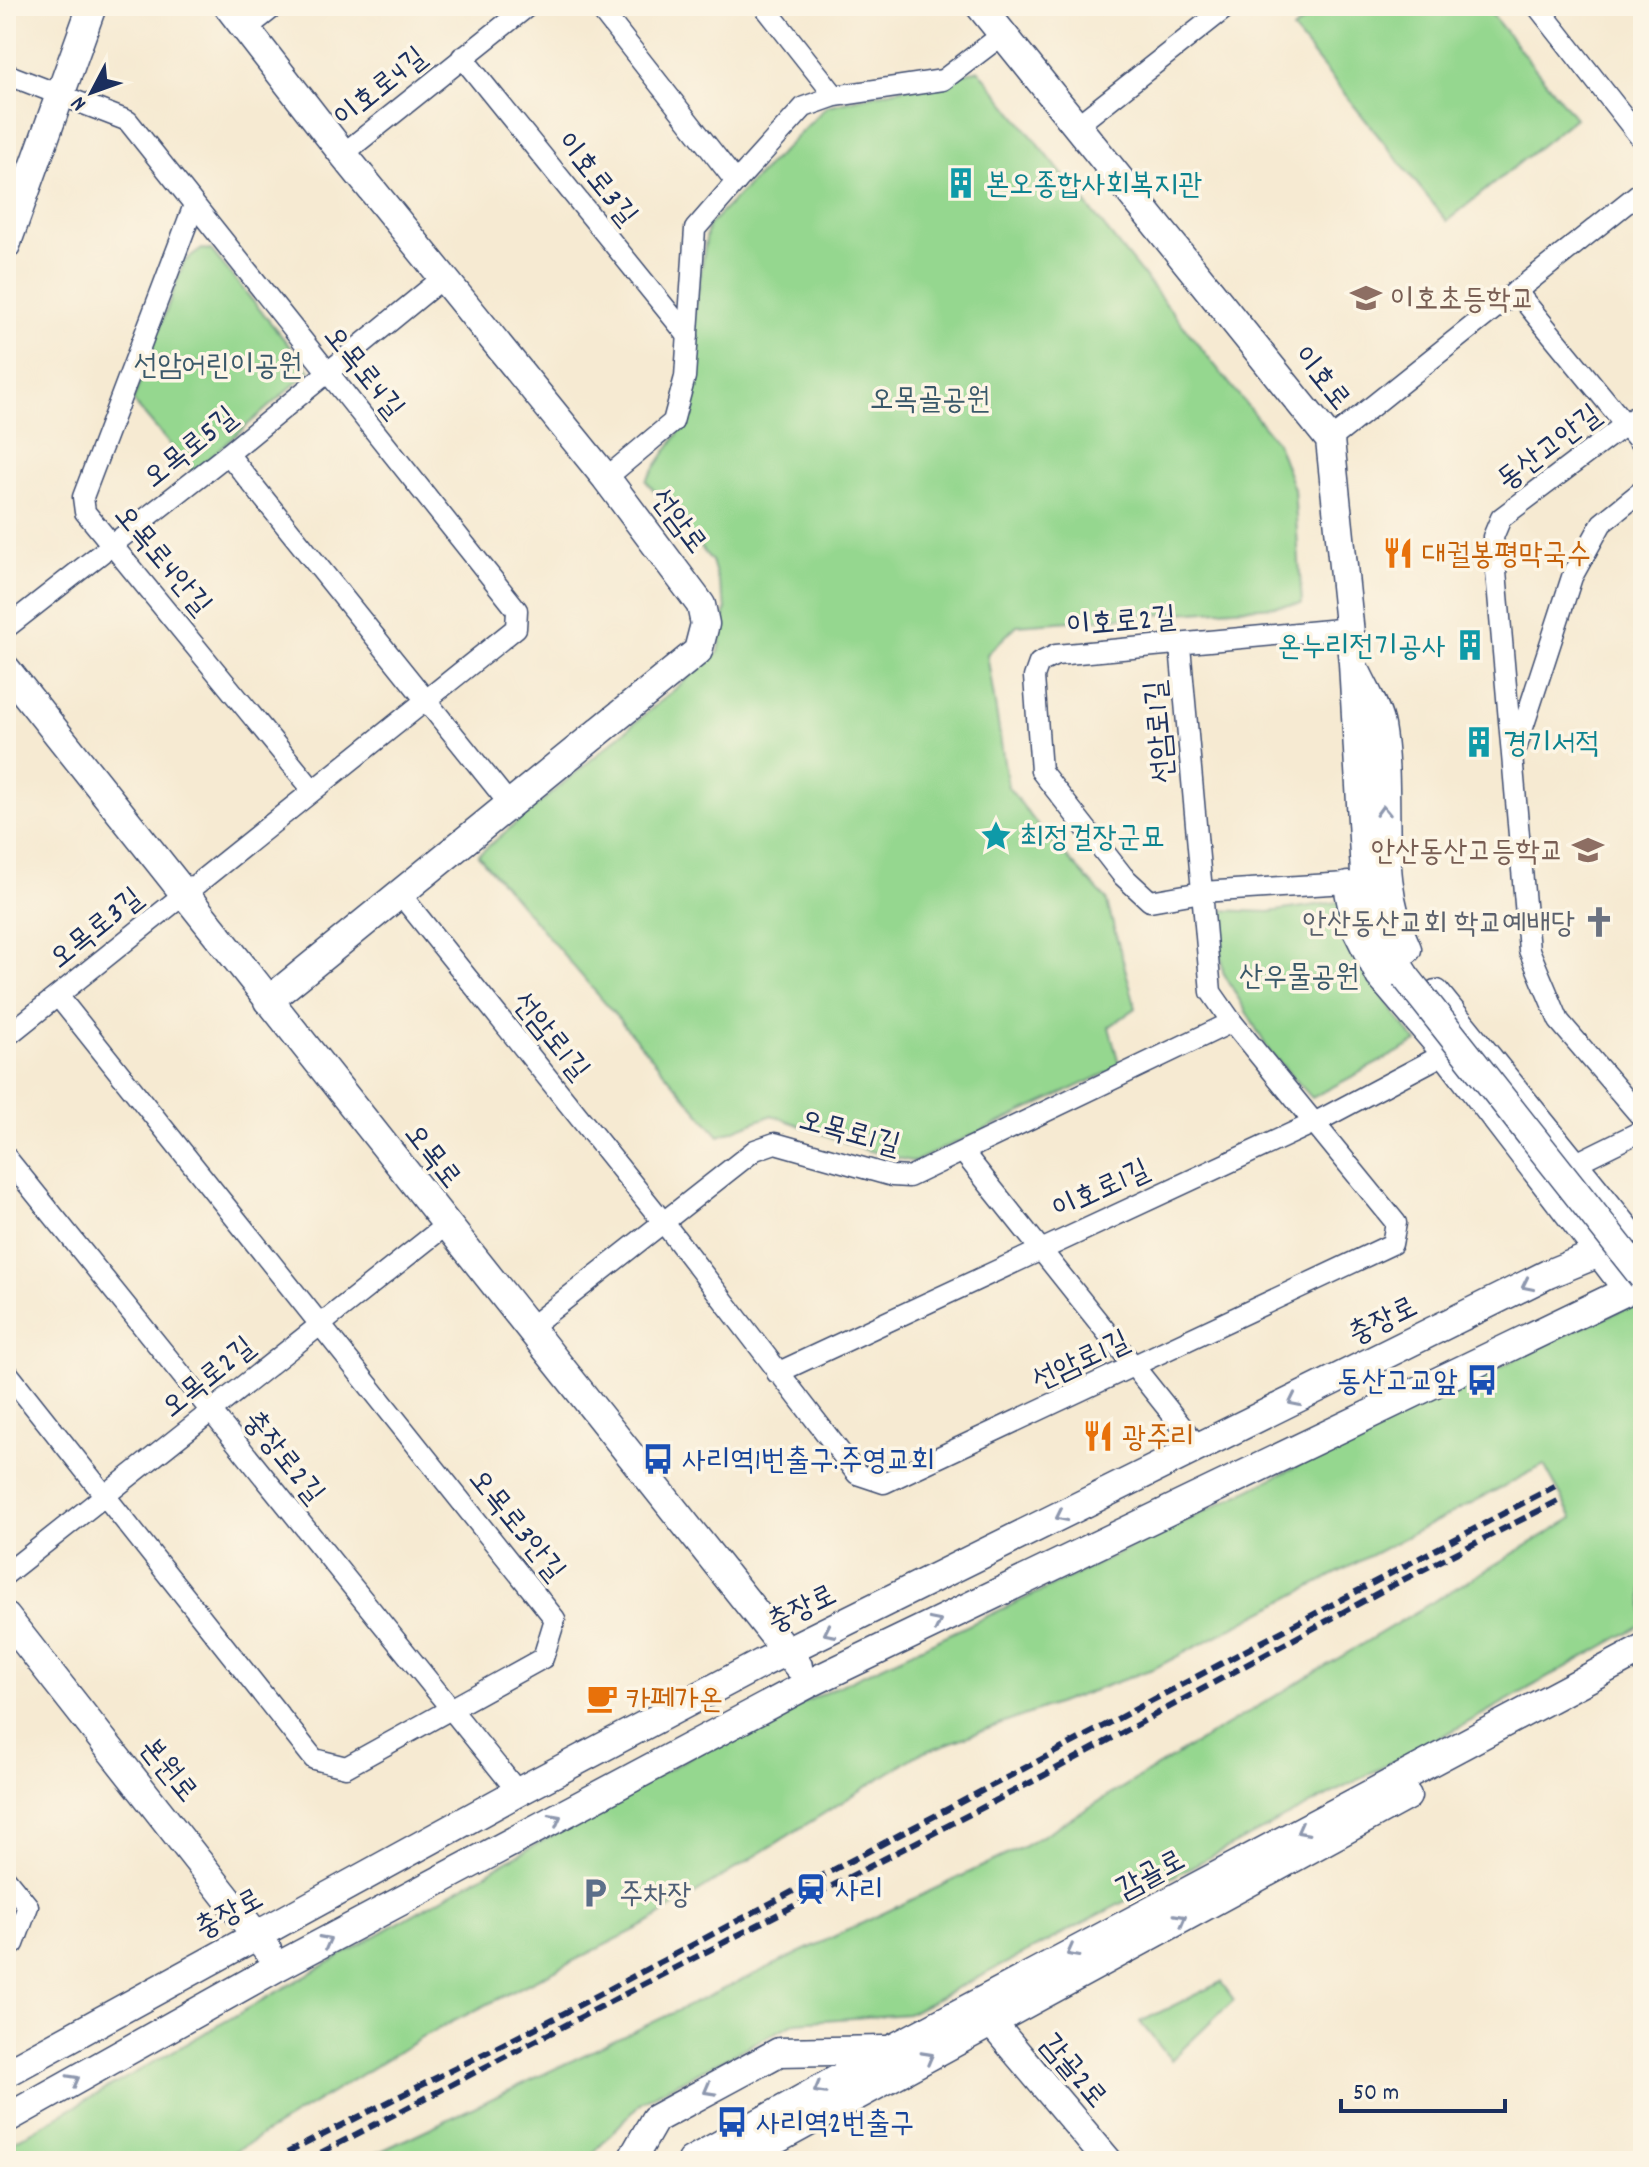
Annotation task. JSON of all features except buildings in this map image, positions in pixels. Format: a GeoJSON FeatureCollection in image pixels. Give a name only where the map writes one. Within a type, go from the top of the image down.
{"type":"FeatureCollection","features":[{"type":"Feature","properties":{"kind":"street"},"geometry":{"type":"LineString","coordinates":[[6,245],[92,6]]}},
{"type":"Feature","properties":{"kind":"street","name":"선암로"},"geometry":{"type":"LineString","coordinates":[[228,6],[343,154],[606,478],[701,605],[705,624],[698,651],[268,1001]]}},
{"type":"Feature","properties":{"kind":"street"},"geometry":{"type":"LineString","coordinates":[[246,29],[275,6]]}},
{"type":"Feature","properties":{"kind":"street","name":"이호로4길"},"geometry":{"type":"LineString","coordinates":[[343,154],[528,6]]}},
{"type":"Feature","properties":{"kind":"street"},"geometry":{"type":"LineString","coordinates":[[598,6],[736,182]]}},
{"type":"Feature","properties":{"kind":"street"},"geometry":{"type":"LineString","coordinates":[[764,6],[835,96]]}},
{"type":"Feature","properties":{"kind":"street","name":"이호로"},"geometry":{"type":"LineString","coordinates":[[980,6],[1330,440],[1353,663],[1366,891],[1381,937],[1405,976],[1638,1283]]}},
{"type":"Feature","properties":{"kind":"street"},"geometry":{"type":"LineString","coordinates":[[1075,127],[1204,13],[1228,6]]}},
{"type":"Feature","properties":{"kind":"street"},"geometry":{"type":"LineString","coordinates":[[1537,6],[1643,141]]}},
{"type":"Feature","properties":{"kind":"street"},"geometry":{"type":"LineString","coordinates":[[606,478],[673,422],[685,377],[695,229],[736,182],[804,107],[835,96],[943,80],[1002,35]]}},
{"type":"Feature","properties":{"kind":"street","name":"이호로3길"},"geometry":{"type":"LineString","coordinates":[[462,57],[688,336]]}},
{"type":"Feature","properties":{"kind":"street","name":"오목로4길"},"geometry":{"type":"LineString","coordinates":[[6,74],[128,121],[517,610],[516,628],[185,894]]}},
{"type":"Feature","properties":{"kind":"street"},"geometry":{"type":"LineString","coordinates":[[1330,440],[1643,190]]}},
{"type":"Feature","properties":{"kind":"street","name":"오목로4안길"},"geometry":{"type":"LineString","coordinates":[[194,205],[83,497],[85,512],[115,544],[312,789]]}},
{"type":"Feature","properties":{"kind":"street","name":"오목로5길"},"geometry":{"type":"LineString","coordinates":[[6,628],[228,454],[444,277]]}},
{"type":"Feature","properties":{"kind":"street"},"geometry":{"type":"LineString","coordinates":[[1516,291],[1643,446]]}},
{"type":"Feature","properties":{"kind":"street","name":"동산고안길"},"geometry":{"type":"LineString","coordinates":[[1643,411],[1501,518],[1493,537],[1529,950],[1559,1021],[1643,1119]]}},
{"type":"Feature","properties":{"kind":"street"},"geometry":{"type":"LineString","coordinates":[[228,454],[511,806]]}},
{"type":"Feature","properties":{"kind":"street"},"geometry":{"type":"LineString","coordinates":[[1514,755],[1572,577],[1602,523],[1643,490]]}},
{"type":"Feature","properties":{"kind":"street","name":"이호로2길"},"geometry":{"type":"LineString","coordinates":[[1347,883],[1202,892],[1150,901],[1123,876],[1041,771],[1034,677],[1039,663],[1056,655],[1350,628]]}},
{"type":"Feature","properties":{"kind":"street","name":"선암로1길"},"geometry":{"type":"LineString","coordinates":[[401,895],[664,1223],[857,1474],[884,1483],[1392,1244],[1396,1223],[1211,992],[1180,646]]}},
{"type":"Feature","properties":{"kind":"street"},"geometry":{"type":"LineString","coordinates":[[6,2119],[277,1967],[810,1683],[1569,1320],[1638,1283],[1599,1255],[1446,1053],[1380,976],[1357,930],[1347,883],[1339,709],[1353,663]]}},
{"type":"Feature","properties":{"kind":"street"},"geometry":{"type":"LineString","coordinates":[[1353,663],[1380,724],[1386,884],[1398,929],[1418,971],[1640,1241]]}},
{"type":"Feature","properties":{"kind":"street","name":"오목로"},"geometry":{"type":"LineString","coordinates":[[6,669],[810,1683]]}},
{"type":"Feature","properties":{"kind":"street","name":"오목로3길"},"geometry":{"type":"LineString","coordinates":[[6,1037],[185,894]]}},
{"type":"Feature","properties":{"kind":"street","name":"오목로3안길"},"geometry":{"type":"LineString","coordinates":[[6,1371],[314,1759],[346,1767],[543,1658],[555,1619],[58,996]]}},
{"type":"Feature","properties":{"kind":"street","name":"오목로1길"},"geometry":{"type":"LineString","coordinates":[[529,1328],[755,1150],[775,1143],[892,1176],[909,1177],[1232,1022]]}},
{"type":"Feature","properties":{"kind":"street","name":"이호로1길"},"geometry":{"type":"LineString","coordinates":[[777,1373],[1316,1122],[1446,1053]]}},
{"type":"Feature","properties":{"kind":"street"},"geometry":{"type":"LineString","coordinates":[[1574,1164],[1643,1130]]}},
{"type":"Feature","properties":{"kind":"street"},"geometry":{"type":"LineString","coordinates":[[963,1152],[1199,1448]]}},
{"type":"Feature","properties":{"kind":"street","name":"충장로2길"},"geometry":{"type":"LineString","coordinates":[[6,1157],[518,1792]]}},
{"type":"Feature","properties":{"kind":"street","name":"오목로2길"},"geometry":{"type":"LineString","coordinates":[[6,1574],[446,1225]]}},
{"type":"Feature","properties":{"kind":"street","name":"충장로"},"geometry":{"type":"LineString","coordinates":[[6,2073],[518,1792],[788,1652],[1548,1274],[1640,1241]]}},
{"type":"Feature","properties":{"kind":"street","name":"본원로"},"geometry":{"type":"LineString","coordinates":[[6,1617],[259,1935],[277,1967]]}},
{"type":"Feature","properties":{"kind":"street","name":"감골로"},"geometry":{"type":"LineString","coordinates":[[691,2161],[890,2050],[1643,1649]]}},
{"type":"Feature","properties":{"kind":"street","name":"감골로"},"geometry":{"type":"LineString","coordinates":[[737,2161],[1643,1669]]}},
{"type":"Feature","properties":{"kind":"street"},"geometry":{"type":"LineString","coordinates":[[6,1879],[28,1906],[14,1944],[6,1948]]}},
{"type":"Feature","properties":{"kind":"street","name":"감골2로"},"geometry":{"type":"LineString","coordinates":[[991,2022],[1108,2161]]}},
{"type":"Feature","properties":{"kind":"street"},"geometry":{"type":"LineString","coordinates":[[631,2161],[655,2119],[779,2052],[890,2050]]}},
{"type":"Feature","properties":{"kind":"green space"},"geometry":{"type":"Polygon","coordinates":[[[1324,6],[1485,6],[1575,118],[1447,221],[1293,30],[1324,6]]]}},
{"type":"Feature","properties":{"kind":"green space","name":"오목골공원"},"geometry":{"type":"Polygon","coordinates":[[[979,70],[1277,443],[1294,489],[1302,604],[1017,625],[987,654],[1008,787],[1044,833],[1106,899],[1136,1008],[1109,1027],[1120,1067],[914,1162],[866,1150],[772,1115],[719,1136],[478,855],[719,652],[726,607],[712,561],[646,481],[684,425],[694,317],[708,226],[827,106],[979,70]]]}},
{"type":"Feature","properties":{"kind":"green space","name":"선암어린이공원"},"geometry":{"type":"Polygon","coordinates":[[[202,249],[211,250],[310,371],[193,472],[133,401],[184,262],[202,249]]]}},
{"type":"Feature","properties":{"kind":"green space","name":"산우물공원"},"geometry":{"type":"Polygon","coordinates":[[[1345,901],[1372,976],[1417,1042],[1312,1098],[1269,1051],[1223,972],[1217,910],[1269,912],[1345,901]]]}},
{"type":"Feature","properties":{"kind":"green space"},"geometry":{"type":"Polygon","coordinates":[[[1643,1301],[1643,1624],[1458,1728],[908,2014],[796,2022],[642,2101],[586,2161],[360,2161],[1023,1847],[1573,1518],[1544,1465],[1155,1668],[919,1754],[645,1925],[428,2034],[219,2161],[6,2161],[6,2146],[699,1752],[1075,1575],[1573,1331],[1643,1301]]]}},
{"type":"Feature","properties":{"kind":"green space"},"geometry":{"type":"Polygon","coordinates":[[[1221,1982],[1234,2000],[1171,2060],[1140,2022],[1221,1982]]]}},
{"type":"Feature","properties":{"kind":"railway"},"geometry":{"type":"LineString","coordinates":[[271,2161],[555,2018],[1555,1486]]}},
{"type":"Feature","properties":{"kind":"railway"},"geometry":{"type":"LineString","coordinates":[[305,2161],[1043,1776],[1389,1587],[1562,1499]]}},
{"type":"Feature","properties":{"kind":"place","name":"본오종합사회복지관"},"geometry":{"type":"Point","coordinates":[961,183]}},
{"type":"Feature","properties":{"kind":"place","name":"이호초등학교"},"geometry":{"type":"Point","coordinates":[1366,298]}},
{"type":"Feature","properties":{"kind":"place","name":"대궐봉평막국수"},"geometry":{"type":"Point","coordinates":[1398,553]}},
{"type":"Feature","properties":{"kind":"place","name":"온누리전기공사"},"geometry":{"type":"Point","coordinates":[1470,645]}},
{"type":"Feature","properties":{"kind":"place","name":"경기서적"},"geometry":{"type":"Point","coordinates":[1479,742]}},
{"type":"Feature","properties":{"kind":"place","name":"최정걸장군묘"},"geometry":{"type":"Point","coordinates":[996,836]}},
{"type":"Feature","properties":{"kind":"place","name":"안산동산고등학교"},"geometry":{"type":"Point","coordinates":[1588,850]}},
{"type":"Feature","properties":{"kind":"place","name":"안산동산교회 학교예배당"},"geometry":{"type":"Point","coordinates":[1599,922]}},
{"type":"Feature","properties":{"kind":"place","name":"동산고교앞"},"geometry":{"type":"Point","coordinates":[1482,1380]}},
{"type":"Feature","properties":{"kind":"place","name":"광주리"},"geometry":{"type":"Point","coordinates":[1098,1436]}},
{"type":"Feature","properties":{"kind":"place","name":"사리역1번출구.주영교회"},"geometry":{"type":"Point","coordinates":[658,1459]}},
{"type":"Feature","properties":{"kind":"place","name":"카페가온"},"geometry":{"type":"Point","coordinates":[602,1698]}},
{"type":"Feature","properties":{"kind":"place","name":"사리"},"geometry":{"type":"Point","coordinates":[811,1889]}},
{"type":"Feature","properties":{"kind":"place","name":"주차장"},"geometry":{"type":"Point","coordinates":[595,1893]}},
{"type":"Feature","properties":{"kind":"place","name":"사리역2번출구"},"geometry":{"type":"Point","coordinates":[732,2122]}}]}
